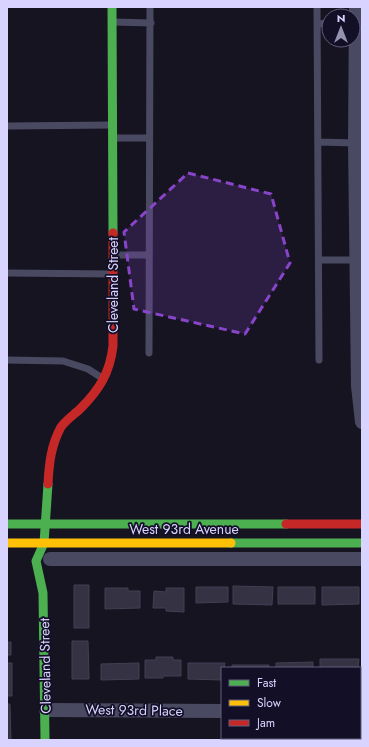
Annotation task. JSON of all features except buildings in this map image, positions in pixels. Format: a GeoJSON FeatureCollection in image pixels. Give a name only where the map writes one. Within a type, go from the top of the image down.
{"type":"FeatureCollection","features":[{"type":"Feature","properties":{"kind":"street","name":"Cleveland Street"},"geometry":{"type":"LineString","coordinates":[[46,740],[43,593],[36,560],[44,543],[49,464],[53,444],[62,426],[86,402],[104,379],[111,362],[113,346],[112,7]]}},
{"type":"Feature","properties":{"kind":"street"},"geometry":{"type":"LineString","coordinates":[[359,51],[355,143],[359,195],[357,260],[360,341],[358,386],[362,422]]}},
{"type":"Feature","properties":{"kind":"street","name":"West 93rd Avenue"},"geometry":{"type":"LineString","coordinates":[[7,524],[362,524]]}},
{"type":"Feature","properties":{"kind":"street","name":"West 93rd Avenue"},"geometry":{"type":"LineString","coordinates":[[7,543],[362,543]]}},
{"type":"Feature","properties":{"kind":"street","name":"Cleveland Street"},"geometry":{"type":"LineString","coordinates":[[43,593],[50,559],[44,543]]}},
{"type":"Feature","properties":{"kind":"street"},"geometry":{"type":"LineString","coordinates":[[50,559],[362,559]]}},
{"type":"Feature","properties":{"kind":"street","name":"West 93rd Place"},"geometry":{"type":"LineString","coordinates":[[46,710],[221,711]]}},
{"type":"Feature","properties":{"kind":"lane"},"geometry":{"type":"LineString","coordinates":[[150,7],[150,353]]}},
{"type":"Feature","properties":{"kind":"lane"},"geometry":{"type":"LineString","coordinates":[[317,7],[319,360]]}},
{"type":"Feature","properties":{"kind":"lane"},"geometry":{"type":"LineString","coordinates":[[112,22],[151,23]]}},
{"type":"Feature","properties":{"kind":"lane"},"geometry":{"type":"LineString","coordinates":[[317,24],[321,24]]}},
{"type":"Feature","properties":{"kind":"lane"},"geometry":{"type":"LineString","coordinates":[[7,126],[112,125]]}},
{"type":"Feature","properties":{"kind":"lane"},"geometry":{"type":"LineString","coordinates":[[112,138],[150,138]]}},
{"type":"Feature","properties":{"kind":"lane"},"geometry":{"type":"LineString","coordinates":[[318,142],[355,143]]}},
{"type":"Feature","properties":{"kind":"lane"},"geometry":{"type":"LineString","coordinates":[[113,255],[149,255]]}},
{"type":"Feature","properties":{"kind":"lane"},"geometry":{"type":"LineString","coordinates":[[319,260],[357,260]]}},
{"type":"Feature","properties":{"kind":"lane"},"geometry":{"type":"LineString","coordinates":[[7,274],[113,274]]}},
{"type":"Feature","properties":{"kind":"lane"},"geometry":{"type":"LineString","coordinates":[[7,360],[63,361],[88,369],[104,379]]}},
{"type":"Feature","properties":{"kind":"highlighted area"},"geometry":{"type":"Polygon","coordinates":[[[188,173],[271,194],[290,263],[245,334],[134,309],[124,232],[188,173]]]}},
{"type":"Feature","properties":{"kind":"traffic: fast"},"geometry":{"type":"LineString","coordinates":[[112,7],[113,233]]}},
{"type":"Feature","properties":{"kind":"traffic: fast"},"geometry":{"type":"LineString","coordinates":[[45,740],[43,593],[36,561],[44,543],[48,484]]}},
{"type":"Feature","properties":{"kind":"traffic: fast"},"geometry":{"type":"LineString","coordinates":[[7,524],[286,524]]}},
{"type":"Feature","properties":{"kind":"traffic: fast"},"geometry":{"type":"LineString","coordinates":[[231,543],[362,543]]}},
{"type":"Feature","properties":{"kind":"traffic: slow"},"geometry":{"type":"LineString","coordinates":[[7,543],[231,543]]}},
{"type":"Feature","properties":{"kind":"traffic: jam"},"geometry":{"type":"LineString","coordinates":[[48,484],[51,455],[61,427],[81,408],[99,387],[107,372],[112,355],[113,233]]}},
{"type":"Feature","properties":{"kind":"traffic: jam"},"geometry":{"type":"LineString","coordinates":[[286,524],[362,524]]}}]}
